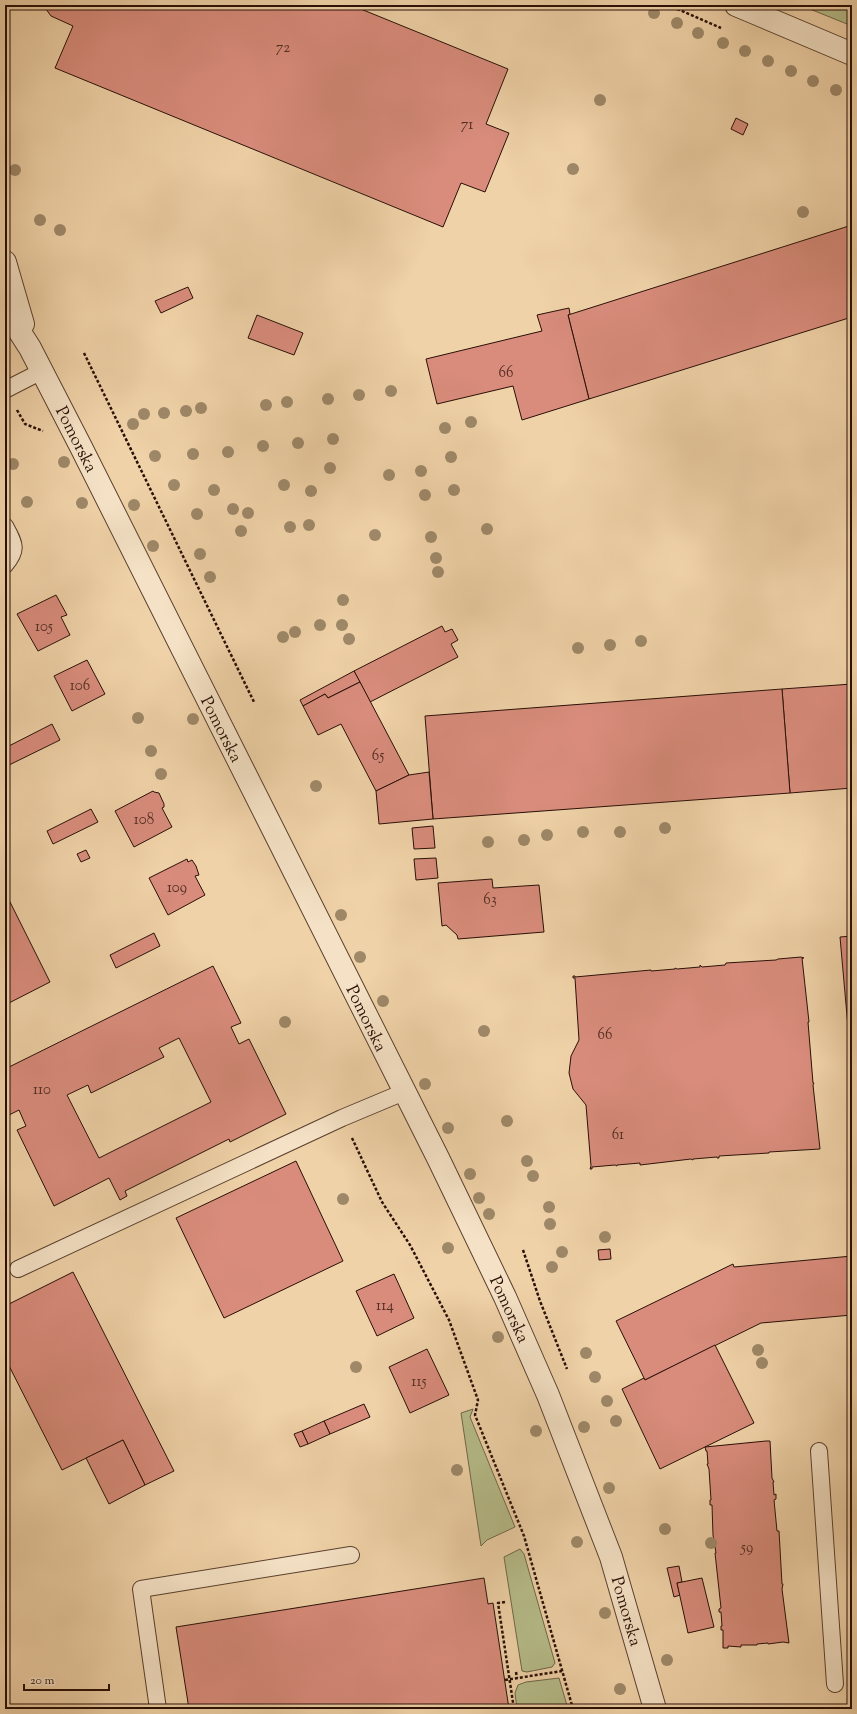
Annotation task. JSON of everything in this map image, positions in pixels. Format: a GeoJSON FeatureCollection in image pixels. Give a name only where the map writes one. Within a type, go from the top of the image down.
{"type":"FeatureCollection","features":[{"type":"Feature","properties":{"kind":"street"},"geometry":{"type":"LineString","coordinates":[[736,5],[852,54]]}},
{"type":"Feature","properties":{"kind":"street","name":"Pomorska"},"geometry":{"type":"LineString","coordinates":[[5,262],[30,348]]}},
{"type":"Feature","properties":{"kind":"street","name":"Pomorska"},"geometry":{"type":"LineString","coordinates":[[5,309],[30,348],[42,371],[490,1265],[548,1395],[611,1557],[655,1709]]}},
{"type":"Feature","properties":{"kind":"lane"},"geometry":{"type":"LineString","coordinates":[[5,390],[42,371]]}},
{"type":"Feature","properties":{"kind":"lane"},"geometry":{"type":"LineString","coordinates":[[5,526],[14,543],[14,550],[11,558],[5,565]]}},
{"type":"Feature","properties":{"kind":"lane"},"geometry":{"type":"LineString","coordinates":[[18,1269],[342,1118],[404,1092]]}},
{"type":"Feature","properties":{"kind":"lane"},"geometry":{"type":"LineString","coordinates":[[819,1451],[835,1684]]}},
{"type":"Feature","properties":{"kind":"lane"},"geometry":{"type":"LineString","coordinates":[[158,1709],[141,1589],[351,1555]]}},
{"type":"Feature","properties":{"kind":"path"},"geometry":{"type":"LineString","coordinates":[[84,353],[254,702]]}},
{"type":"Feature","properties":{"kind":"path"},"geometry":{"type":"LineString","coordinates":[[342,1118],[382,1202],[410,1245],[449,1320],[478,1400],[474,1415],[524,1536],[573,1709]]}},
{"type":"Feature","properties":{"kind":"path"},"geometry":{"type":"LineString","coordinates":[[505,1602],[498,1604],[514,1709]]}},
{"type":"Feature","properties":{"kind":"path"},"geometry":{"type":"LineString","coordinates":[[505,1680],[562,1671]]}},
{"type":"Feature","properties":{"kind":"path"},"geometry":{"type":"LineString","coordinates":[[516,1672],[517,1678]]}},
{"type":"Feature","properties":{"kind":"green space"},"geometry":{"type":"Polygon","coordinates":[[[800,5],[852,5],[852,26],[800,5]]]}},
{"type":"Feature","properties":{"kind":"green space"},"geometry":{"type":"Polygon","coordinates":[[[473,1409],[470,1417],[515,1527],[487,1540],[481,1546],[461,1413],[473,1409]]]}},
{"type":"Feature","properties":{"kind":"green space"},"geometry":{"type":"Polygon","coordinates":[[[520,1549],[524,1554],[555,1663],[552,1667],[527,1672],[522,1671],[504,1557],[520,1549]]]}},
{"type":"Feature","properties":{"kind":"green space"},"geometry":{"type":"Polygon","coordinates":[[[559,1678],[568,1709],[517,1709],[515,1693],[518,1685],[526,1682],[559,1678]]]}},
{"type":"Feature","properties":{"kind":"building"},"geometry":{"type":"Polygon","coordinates":[[[43,5],[351,5],[508,69],[486,124],[509,133],[485,192],[461,183],[443,227],[55,68],[73,26],[51,16],[43,5]]]}},
{"type":"Feature","properties":{"kind":"building"},"geometry":{"type":"Polygon","coordinates":[[[736,118],[748,124],[743,135],[731,129],[736,118]]]}},
{"type":"Feature","properties":{"kind":"building"},"geometry":{"type":"Polygon","coordinates":[[[852,225],[852,317],[589,399],[568,315],[852,225]]]}},
{"type":"Feature","properties":{"kind":"building"},"geometry":{"type":"Polygon","coordinates":[[[188,287],[193,298],[161,313],[155,301],[188,287]]]}},
{"type":"Feature","properties":{"kind":"building"},"geometry":{"type":"Polygon","coordinates":[[[569,308],[570,314],[568,315],[589,399],[522,420],[513,386],[437,404],[426,359],[542,331],[537,315],[569,308]]]}},
{"type":"Feature","properties":{"kind":"building"},"geometry":{"type":"Polygon","coordinates":[[[257,315],[303,333],[294,355],[248,338],[257,315]]]}},
{"type":"Feature","properties":{"kind":"building"},"geometry":{"type":"Polygon","coordinates":[[[56,595],[67,615],[61,617],[70,635],[38,651],[17,614],[56,595]]]}},
{"type":"Feature","properties":{"kind":"building"},"geometry":{"type":"Polygon","coordinates":[[[442,626],[445,632],[452,629],[458,640],[451,644],[458,657],[370,702],[354,671],[442,626]]]}},
{"type":"Feature","properties":{"kind":"building"},"geometry":{"type":"Polygon","coordinates":[[[87,660],[105,694],[72,711],[54,676],[87,660]]]}},
{"type":"Feature","properties":{"kind":"building"},"geometry":{"type":"Polygon","coordinates":[[[354,671],[360,682],[328,698],[325,694],[303,706],[300,700],[354,671]]]}},
{"type":"Feature","properties":{"kind":"building"},"geometry":{"type":"Polygon","coordinates":[[[360,682],[409,775],[376,791],[341,724],[318,735],[303,706],[325,694],[328,698],[360,682]]]}},
{"type":"Feature","properties":{"kind":"building"},"geometry":{"type":"Polygon","coordinates":[[[852,684],[852,788],[790,793],[782,689],[852,684]]]}},
{"type":"Feature","properties":{"kind":"building"},"geometry":{"type":"Polygon","coordinates":[[[782,689],[790,793],[433,819],[425,716],[782,689]]]}},
{"type":"Feature","properties":{"kind":"building"},"geometry":{"type":"Polygon","coordinates":[[[52,724],[60,740],[5,767],[5,748],[52,724]]]}},
{"type":"Feature","properties":{"kind":"building"},"geometry":{"type":"Polygon","coordinates":[[[429,772],[433,819],[379,824],[376,791],[409,775],[429,772]]]}},
{"type":"Feature","properties":{"kind":"building"},"geometry":{"type":"Polygon","coordinates":[[[153,791],[159,793],[164,804],[164,807],[162,808],[172,827],[134,847],[115,811],[153,791]]]}},
{"type":"Feature","properties":{"kind":"building"},"geometry":{"type":"Polygon","coordinates":[[[91,809],[98,822],[53,844],[47,831],[91,809]]]}},
{"type":"Feature","properties":{"kind":"building"},"geometry":{"type":"Polygon","coordinates":[[[433,826],[435,848],[414,849],[412,828],[433,826]]]}},
{"type":"Feature","properties":{"kind":"building"},"geometry":{"type":"Polygon","coordinates":[[[86,850],[90,858],[81,862],[77,854],[86,850]]]}},
{"type":"Feature","properties":{"kind":"building"},"geometry":{"type":"Polygon","coordinates":[[[436,858],[438,878],[416,880],[414,859],[436,858]]]}},
{"type":"Feature","properties":{"kind":"building"},"geometry":{"type":"Polygon","coordinates":[[[187,859],[188,862],[192,860],[196,866],[199,875],[195,876],[205,895],[168,915],[149,878],[187,859]]]}},
{"type":"Feature","properties":{"kind":"building"},"geometry":{"type":"Polygon","coordinates":[[[492,879],[493,888],[539,885],[544,932],[458,939],[457,935],[446,925],[442,926],[438,883],[492,879]]]}},
{"type":"Feature","properties":{"kind":"building"},"geometry":{"type":"Polygon","coordinates":[[[5,892],[50,982],[5,1005],[5,892]]]}},
{"type":"Feature","properties":{"kind":"building"},"geometry":{"type":"Polygon","coordinates":[[[154,933],[160,946],[116,968],[110,955],[154,933]]]}},
{"type":"Feature","properties":{"kind":"building"},"geometry":{"type":"Polygon","coordinates":[[[852,936],[852,1072],[840,937],[852,936]]]}},
{"type":"Feature","properties":{"kind":"building"},"geometry":{"type":"Polygon","coordinates":[[[801,957],[804,958],[802,958],[820,1149],[719,1156],[719,1158],[691,1159],[640,1165],[640,1163],[592,1167],[592,1169],[590,1169],[586,1105],[573,1089],[569,1073],[571,1056],[579,1040],[575,978],[573,978],[573,976],[677,969],[700,967],[700,965],[702,967],[725,965],[726,963],[801,957]]]}},
{"type":"Feature","properties":{"kind":"building"},"geometry":{"type":"Polygon","coordinates":[[[213,966],[241,1023],[231,1027],[239,1044],[249,1039],[286,1114],[230,1142],[229,1139],[125,1191],[127,1196],[120,1200],[109,1178],[54,1206],[17,1130],[26,1126],[19,1110],[7,1116],[5,1113],[5,1069],[213,966]],[[179,1038],[159,1048],[164,1057],[91,1093],[88,1085],[67,1095],[99,1158],[211,1102],[179,1038]]]}},
{"type":"Feature","properties":{"kind":"building"},"geometry":{"type":"Polygon","coordinates":[[[296,1161],[343,1261],[224,1318],[176,1218],[296,1161]]]}},
{"type":"Feature","properties":{"kind":"building"},"geometry":{"type":"Polygon","coordinates":[[[610,1249],[611,1259],[599,1260],[598,1250],[610,1249]]]}},
{"type":"Feature","properties":{"kind":"building"},"geometry":{"type":"Polygon","coordinates":[[[852,1256],[852,1315],[761,1323],[645,1380],[616,1321],[733,1264],[734,1267],[852,1256]]]}},
{"type":"Feature","properties":{"kind":"building"},"geometry":{"type":"Polygon","coordinates":[[[73,1272],[174,1471],[145,1485],[123,1440],[62,1470],[5,1358],[5,1306],[73,1272]]]}},
{"type":"Feature","properties":{"kind":"building"},"geometry":{"type":"Polygon","coordinates":[[[394,1274],[414,1318],[377,1336],[356,1291],[394,1274]]]}},
{"type":"Feature","properties":{"kind":"building"},"geometry":{"type":"Polygon","coordinates":[[[715,1345],[754,1423],[660,1469],[622,1389],[644,1378],[645,1380],[715,1345]]]}},
{"type":"Feature","properties":{"kind":"building"},"geometry":{"type":"Polygon","coordinates":[[[427,1349],[449,1395],[410,1413],[389,1367],[427,1349]]]}},
{"type":"Feature","properties":{"kind":"building"},"geometry":{"type":"Polygon","coordinates":[[[364,1404],[370,1417],[330,1434],[324,1421],[364,1404]]]}},
{"type":"Feature","properties":{"kind":"building"},"geometry":{"type":"Polygon","coordinates":[[[324,1421],[330,1434],[308,1444],[302,1431],[324,1421]]]}},
{"type":"Feature","properties":{"kind":"building"},"geometry":{"type":"Polygon","coordinates":[[[302,1431],[308,1444],[300,1447],[294,1434],[302,1431]]]}},
{"type":"Feature","properties":{"kind":"building"},"geometry":{"type":"Polygon","coordinates":[[[123,1440],[145,1485],[109,1504],[86,1458],[123,1440]]]}},
{"type":"Feature","properties":{"kind":"building"},"geometry":{"type":"Polygon","coordinates":[[[770,1441],[774,1495],[776,1494],[776,1499],[774,1500],[777,1531],[779,1531],[783,1584],[782,1589],[789,1643],[783,1642],[741,1645],[741,1647],[728,1646],[728,1648],[723,1648],[723,1630],[721,1630],[721,1612],[719,1612],[719,1609],[721,1608],[713,1535],[712,1505],[710,1505],[709,1469],[707,1464],[707,1451],[705,1447],[770,1441]]]}},
{"type":"Feature","properties":{"kind":"building"},"geometry":{"type":"Polygon","coordinates":[[[679,1566],[682,1582],[677,1583],[680,1595],[674,1597],[667,1568],[679,1566]]]}},
{"type":"Feature","properties":{"kind":"building"},"geometry":{"type":"Polygon","coordinates":[[[484,1578],[488,1604],[493,1603],[509,1709],[189,1709],[176,1627],[484,1578]]]}},
{"type":"Feature","properties":{"kind":"building"},"geometry":{"type":"Polygon","coordinates":[[[702,1578],[714,1627],[688,1633],[677,1583],[702,1578]]]}}]}
